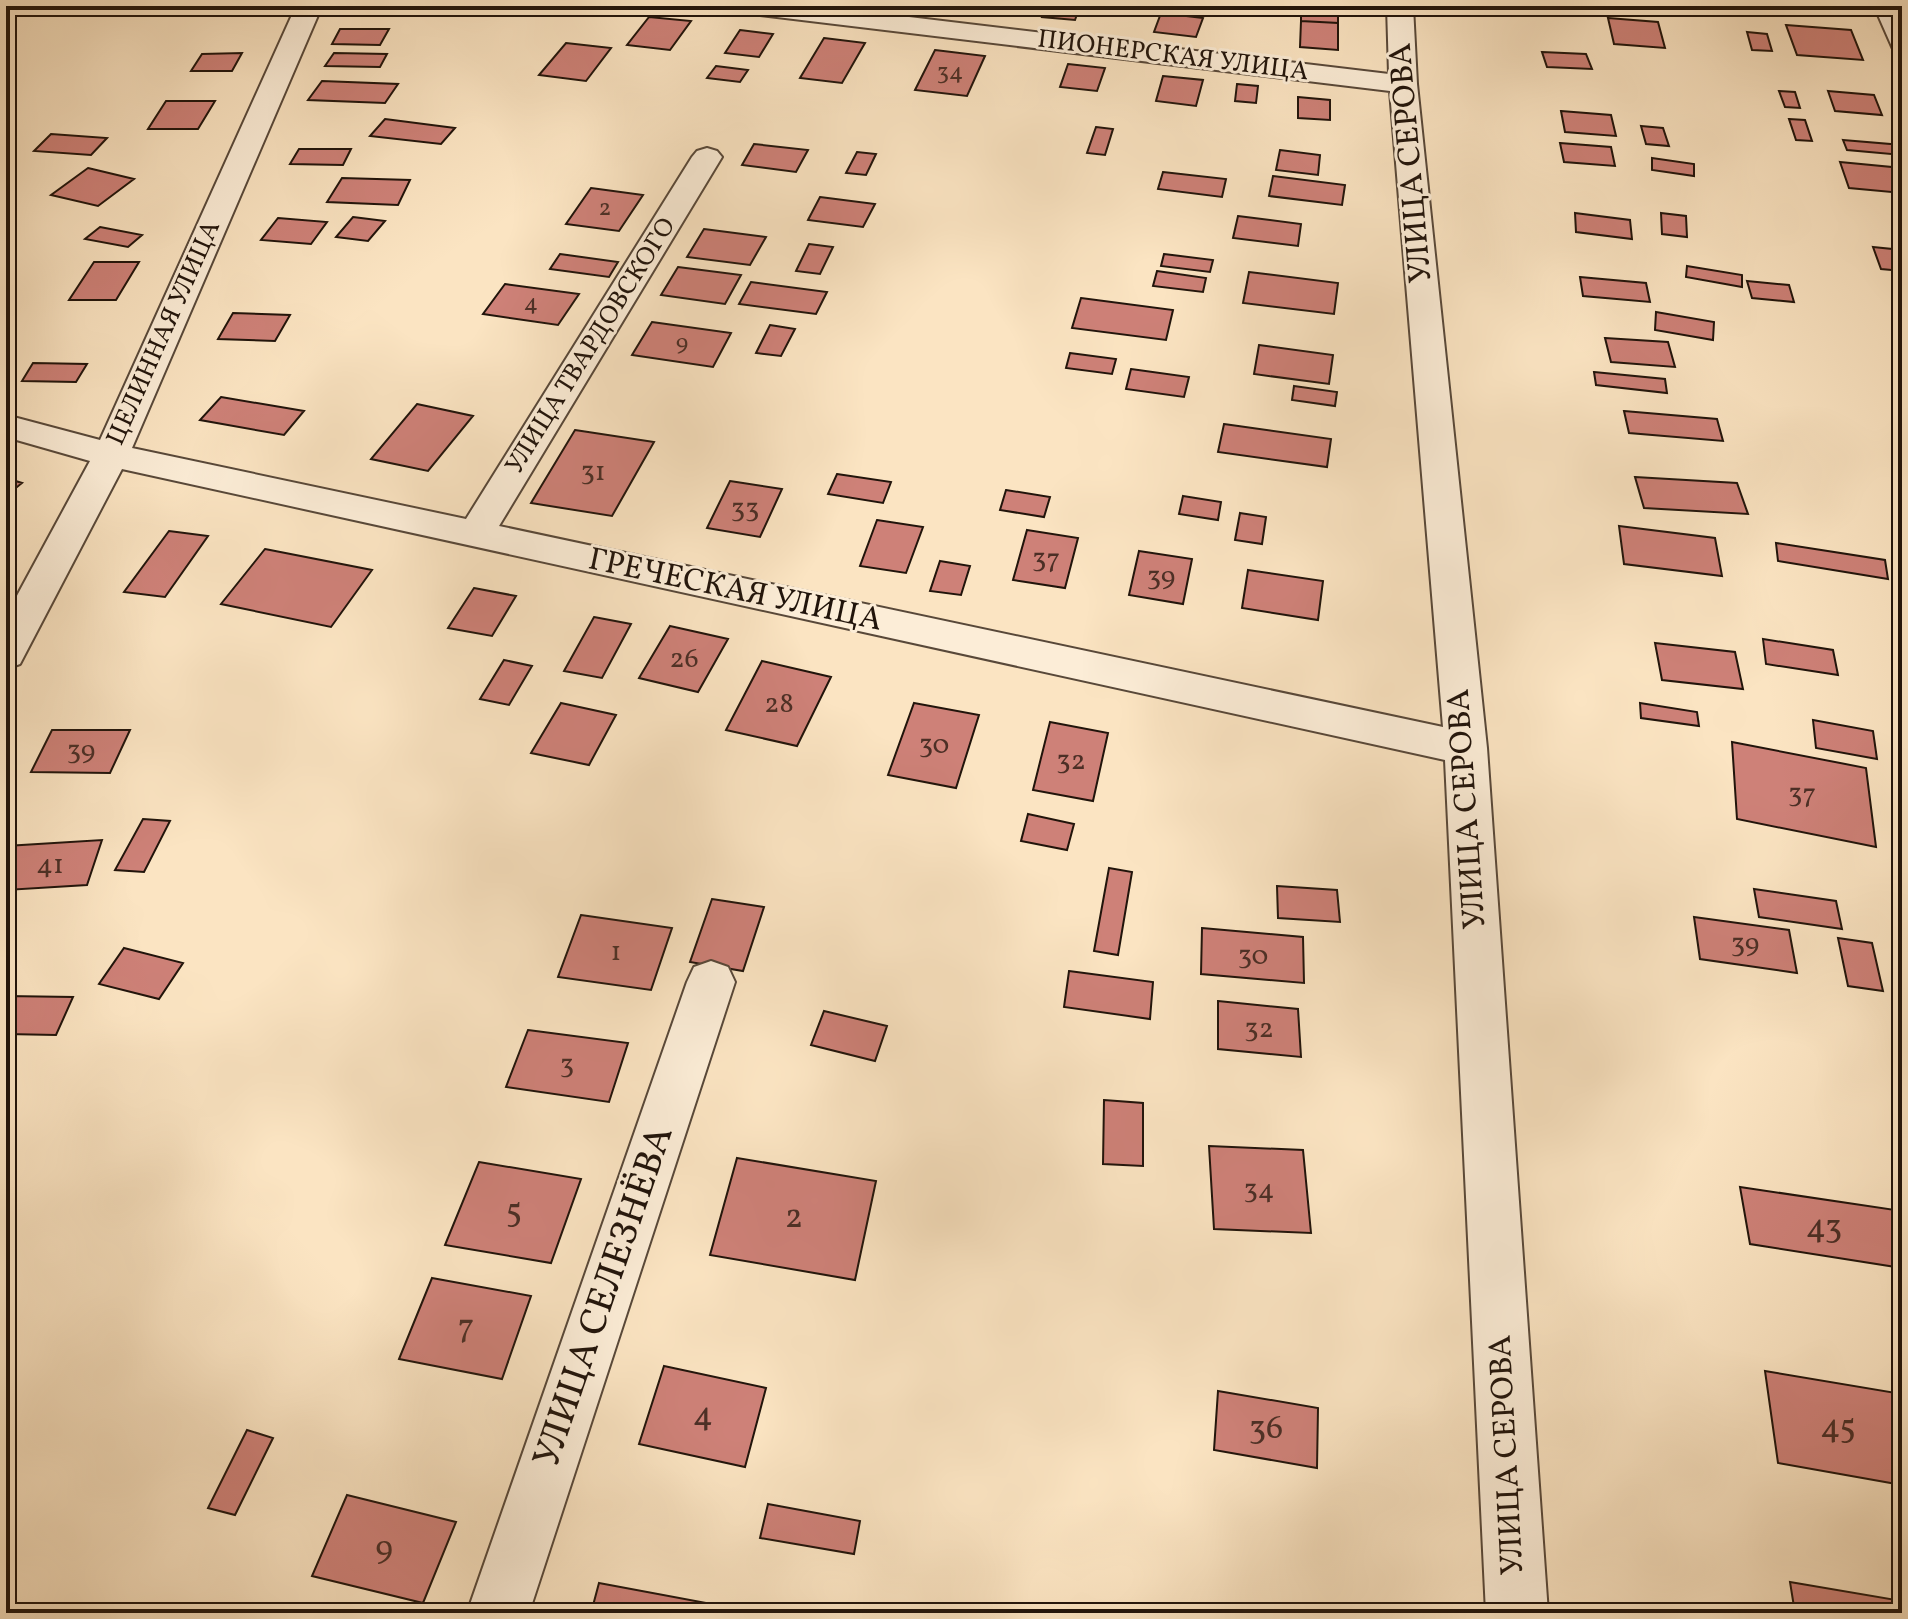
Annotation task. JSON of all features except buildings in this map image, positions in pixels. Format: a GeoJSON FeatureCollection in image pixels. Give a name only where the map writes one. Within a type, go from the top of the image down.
{"type":"FeatureCollection","features":[{"type":"Feature","properties":{"kind":"street","name":"ЦЕЛИННАЯ УЛИЦА"},"geometry":{"type":"LineString","coordinates":[[6,654],[111,455],[309,6]]}},
{"type":"Feature","properties":{"kind":"street","name":"ПИОНЕРСКАЯ УЛИЦА"},"geometry":{"type":"LineString","coordinates":[[752,6],[1403,84]]}},
{"type":"Feature","properties":{"kind":"street","name":"УЛИЦА СЕРОВА"},"geometry":{"type":"LineString","coordinates":[[1400,6],[1403,84],[1466,748],[1517,1613]]}},
{"type":"Feature","properties":{"kind":"street"},"geometry":{"type":"LineString","coordinates":[[1887,6],[1902,43]]}},
{"type":"Feature","properties":{"kind":"street","name":"УЛИЦА ТВАРДОВСКОГО"},"geometry":{"type":"LineString","coordinates":[[475,535],[707,157]]}},
{"type":"Feature","properties":{"kind":"street","name":"ГРЕЧЕСКАЯ УЛИЦА"},"geometry":{"type":"LineString","coordinates":[[6,426],[111,455],[1466,748]]}},
{"type":"Feature","properties":{"kind":"street","name":"УЛИЦА СЕЛЕЗНЁВА"},"geometry":{"type":"LineString","coordinates":[[498,1613],[711,982]]}}]}
